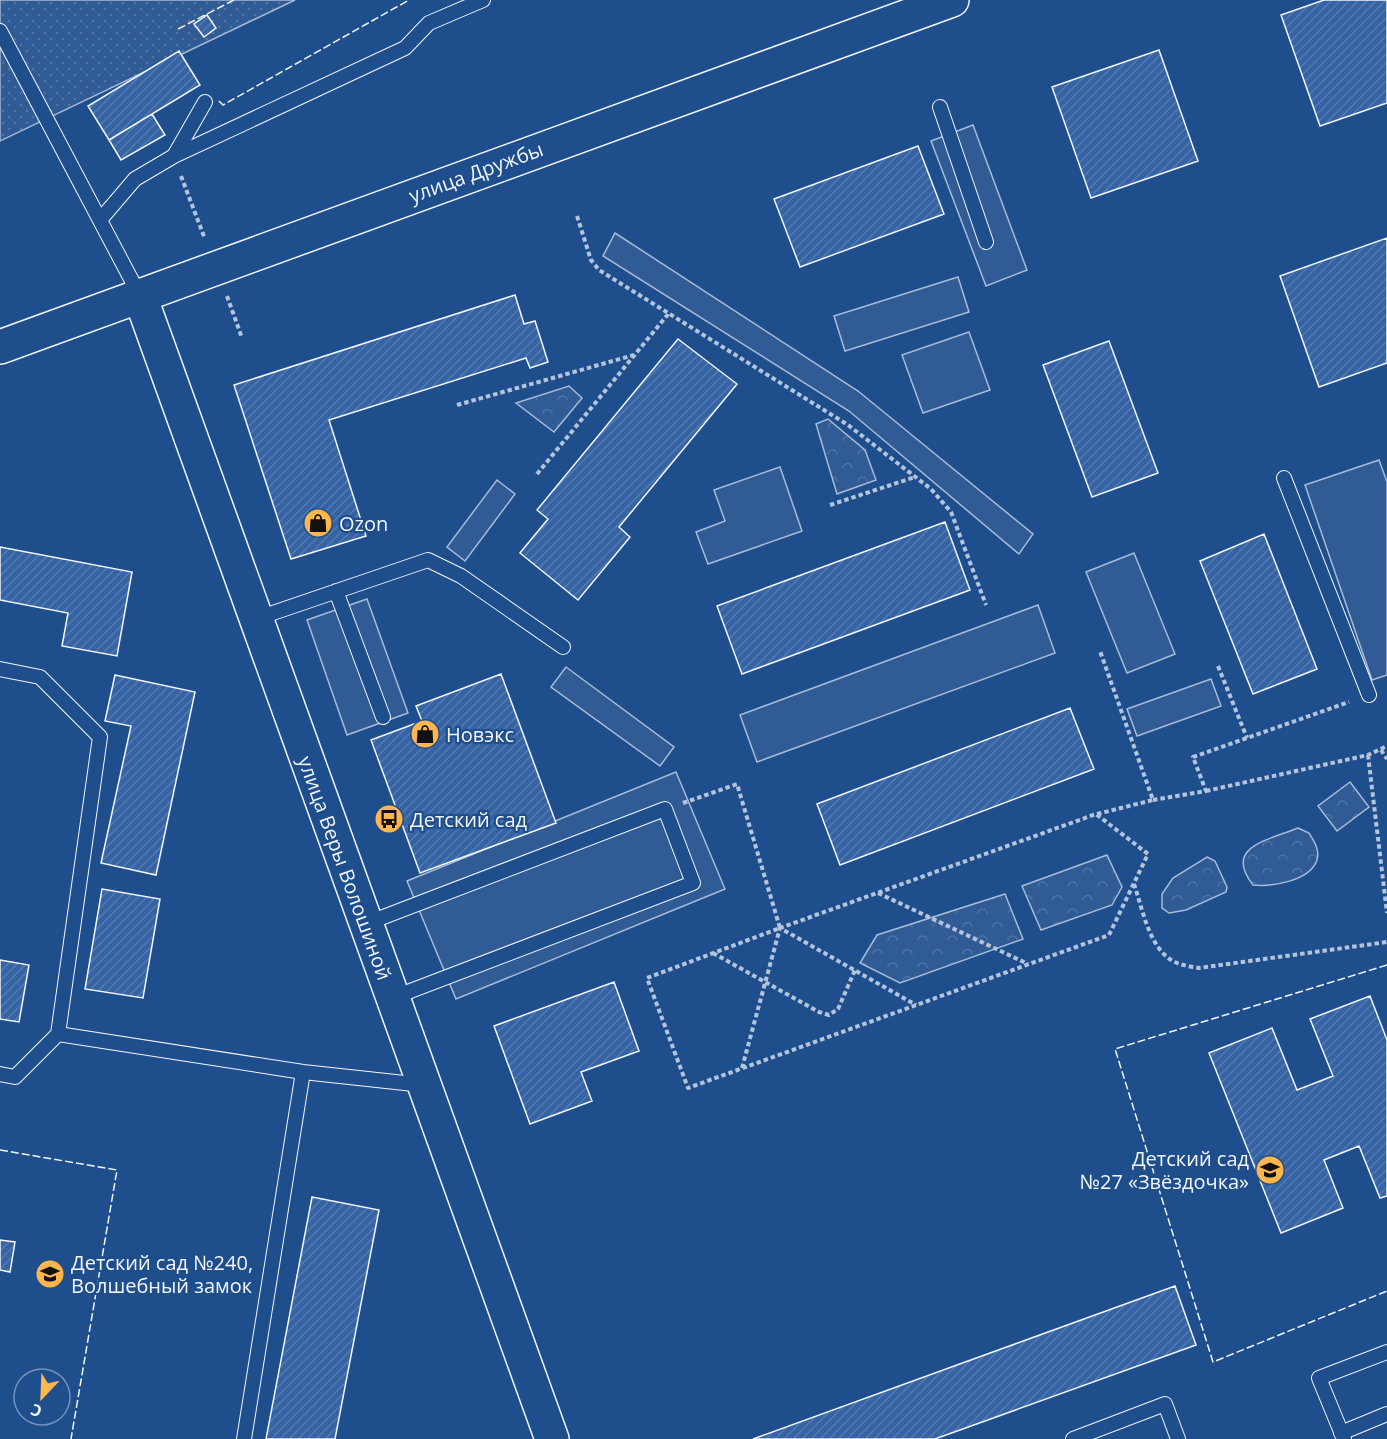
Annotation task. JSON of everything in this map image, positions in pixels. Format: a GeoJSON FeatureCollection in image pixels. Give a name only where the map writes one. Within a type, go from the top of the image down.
{"type":"FeatureCollection","features":[{"type":"Feature","properties":{"kind":"street","name":"улица Дружбы"},"geometry":{"type":"LineString","coordinates":[[0,347],[565,139],[952,0]]}},
{"type":"Feature","properties":{"kind":"street","name":"улица Веры Волошиной"},"geometry":{"type":"LineString","coordinates":[[140,296],[552,1439]]}},
{"type":"Feature","properties":{"kind":"lane"},"geometry":{"type":"LineString","coordinates":[[100,220],[135,179],[174,156],[405,48],[429,23],[483,0]]}},
{"type":"Feature","properties":{"kind":"lane"},"geometry":{"type":"LineString","coordinates":[[0,31],[140,296]]}},
{"type":"Feature","properties":{"kind":"lane"},"geometry":{"type":"LineString","coordinates":[[174,156],[205,102]]}},
{"type":"Feature","properties":{"kind":"lane"},"geometry":{"type":"LineString","coordinates":[[940,107],[986,242]]}},
{"type":"Feature","properties":{"kind":"lane"},"geometry":{"type":"LineString","coordinates":[[1284,478],[1369,695]]}},
{"type":"Feature","properties":{"kind":"lane"},"geometry":{"type":"LineString","coordinates":[[255,619],[428,560],[461,576],[563,647]]}},
{"type":"Feature","properties":{"kind":"lane"},"geometry":{"type":"LineString","coordinates":[[336,591],[383,717]]}},
{"type":"Feature","properties":{"kind":"lane"},"geometry":{"type":"LineString","coordinates":[[0,669],[40,677],[100,737],[58,1034],[15,1077],[0,1074]]}},
{"type":"Feature","properties":{"kind":"lane"},"geometry":{"type":"LineString","coordinates":[[365,924],[665,809],[693,883],[392,998]]}},
{"type":"Feature","properties":{"kind":"lane"},"geometry":{"type":"LineString","coordinates":[[58,1034],[303,1072],[423,1085]]}},
{"type":"Feature","properties":{"kind":"lane"},"geometry":{"type":"LineString","coordinates":[[244,1439],[303,1072]]}},
{"type":"Feature","properties":{"kind":"lane"},"geometry":{"type":"LineString","coordinates":[[1387,1352],[1319,1378],[1342,1436],[1387,1414]]}},
{"type":"Feature","properties":{"kind":"lane"},"geometry":{"type":"LineString","coordinates":[[1073,1439],[1165,1404],[1178,1439]]}},
{"type":"Feature","properties":{"kind":"path"},"geometry":{"type":"LineString","coordinates":[[577,216],[591,260],[599,270],[848,425],[931,489],[951,512],[986,605]]}},
{"type":"Feature","properties":{"kind":"path"},"geometry":{"type":"LineString","coordinates":[[537,474],[669,313]]}},
{"type":"Feature","properties":{"kind":"path"},"geometry":{"type":"LineString","coordinates":[[457,405],[635,355]]}},
{"type":"Feature","properties":{"kind":"path"},"geometry":{"type":"LineString","coordinates":[[830,505],[915,476]]}},
{"type":"Feature","properties":{"kind":"path"},"geometry":{"type":"LineString","coordinates":[[1100,651],[1153,800]]}},
{"type":"Feature","properties":{"kind":"path"},"geometry":{"type":"LineString","coordinates":[[1218,666],[1247,738]]}},
{"type":"Feature","properties":{"kind":"path"},"geometry":{"type":"LineString","coordinates":[[1206,791],[1193,758],[1369,695]]}},
{"type":"Feature","properties":{"kind":"path"},"geometry":{"type":"LineString","coordinates":[[1096,814],[1148,854],[1109,935],[688,1088],[647,978],[1096,814],[1368,755],[1387,746]]}},
{"type":"Feature","properties":{"kind":"path"},"geometry":{"type":"LineString","coordinates":[[1381,750],[1387,759]]}},
{"type":"Feature","properties":{"kind":"path"},"geometry":{"type":"LineString","coordinates":[[1368,755],[1387,913]]}},
{"type":"Feature","properties":{"kind":"path"},"geometry":{"type":"LineString","coordinates":[[665,809],[737,784],[780,928],[742,1068]]}},
{"type":"Feature","properties":{"kind":"path"},"geometry":{"type":"LineString","coordinates":[[1134,884],[1149,929],[1161,952],[1178,964],[1199,968],[1387,942]]}},
{"type":"Feature","properties":{"kind":"path"},"geometry":{"type":"LineString","coordinates":[[878,893],[1029,964]]}},
{"type":"Feature","properties":{"kind":"path"},"geometry":{"type":"LineString","coordinates":[[780,928],[917,1005]]}},
{"type":"Feature","properties":{"kind":"path"},"geometry":{"type":"LineString","coordinates":[[713,953],[819,1012],[829,1015],[838,1009],[855,970]]}},
{"type":"Feature","properties":{"kind":"green space"},"geometry":{"type":"Polygon","coordinates":[[[0,0],[295,0],[0,141],[0,0]]]}},
{"type":"Feature","properties":{"kind":"green space"},"geometry":{"type":"Polygon","coordinates":[[[569,386],[582,398],[554,432],[516,403],[569,386]]]}},
{"type":"Feature","properties":{"kind":"green space"},"geometry":{"type":"Polygon","coordinates":[[[828,419],[865,450],[876,480],[837,494],[816,424],[828,419]]]}},
{"type":"Feature","properties":{"kind":"green space"},"geometry":{"type":"Polygon","coordinates":[[[1350,782],[1369,807],[1337,831],[1318,806],[1350,782]]]}},
{"type":"Feature","properties":{"kind":"green space"},"geometry":{"type":"Polygon","coordinates":[[[1298,828],[1309,833],[1316,846],[1318,856],[1313,867],[1299,878],[1280,884],[1253,885],[1245,872],[1243,862],[1246,853],[1263,841],[1298,828]]]}},
{"type":"Feature","properties":{"kind":"green space"},"geometry":{"type":"Polygon","coordinates":[[[1107,855],[1122,887],[1112,905],[1041,930],[1022,886],[1107,855]]]}},
{"type":"Feature","properties":{"kind":"green space"},"geometry":{"type":"Polygon","coordinates":[[[1207,857],[1215,861],[1227,887],[1226,892],[1186,910],[1169,913],[1162,908],[1162,894],[1173,878],[1207,857]]]}},
{"type":"Feature","properties":{"kind":"green space"},"geometry":{"type":"Polygon","coordinates":[[[1005,894],[1023,939],[900,983],[860,963],[877,935],[1005,894]]]}},
{"type":"Feature","properties":{"kind":"shaded area"},"geometry":{"type":"Polygon","coordinates":[[[973,125],[1027,270],[986,286],[931,141],[973,125]]]}},
{"type":"Feature","properties":{"kind":"shaded area"},"geometry":{"type":"Polygon","coordinates":[[[615,233],[858,391],[1033,534],[1019,554],[849,411],[603,256],[615,233]]]}},
{"type":"Feature","properties":{"kind":"shaded area"},"geometry":{"type":"Polygon","coordinates":[[[958,277],[969,312],[845,351],[834,316],[958,277]]]}},
{"type":"Feature","properties":{"kind":"shaded area"},"geometry":{"type":"Polygon","coordinates":[[[969,332],[990,390],[923,413],[902,355],[969,332]]]}},
{"type":"Feature","properties":{"kind":"shaded area"},"geometry":{"type":"Polygon","coordinates":[[[1379,460],[1387,482],[1387,675],[1372,680],[1305,485],[1379,460]]]}},
{"type":"Feature","properties":{"kind":"shaded area"},"geometry":{"type":"Polygon","coordinates":[[[780,467],[802,531],[708,564],[696,532],[725,521],[714,490],[780,467]]]}},
{"type":"Feature","properties":{"kind":"shaded area"},"geometry":{"type":"Polygon","coordinates":[[[497,480],[515,494],[465,561],[447,547],[497,480]]]}},
{"type":"Feature","properties":{"kind":"shaded area"},"geometry":{"type":"Polygon","coordinates":[[[1134,553],[1175,654],[1127,673],[1086,572],[1134,553]]]}},
{"type":"Feature","properties":{"kind":"shaded area"},"geometry":{"type":"Polygon","coordinates":[[[367,599],[408,713],[347,735],[307,620],[367,599]]]}},
{"type":"Feature","properties":{"kind":"shaded area"},"geometry":{"type":"Polygon","coordinates":[[[1038,605],[1055,653],[757,762],[740,715],[1038,605]]]}},
{"type":"Feature","properties":{"kind":"shaded area"},"geometry":{"type":"Polygon","coordinates":[[[566,667],[674,747],[660,766],[551,687],[566,667]]]}},
{"type":"Feature","properties":{"kind":"shaded area"},"geometry":{"type":"Polygon","coordinates":[[[1211,679],[1221,706],[1137,736],[1127,709],[1211,679]]]}},
{"type":"Feature","properties":{"kind":"shaded area"},"geometry":{"type":"Polygon","coordinates":[[[676,772],[725,889],[456,999],[407,881],[676,772]]]}},
{"type":"Feature","properties":{"kind":"building"},"geometry":{"type":"Polygon","coordinates":[[[1324,0],[1387,0],[1387,103],[1320,126],[1281,15],[1324,0]]]}},
{"type":"Feature","properties":{"kind":"building"},"geometry":{"type":"Polygon","coordinates":[[[207,15],[216,28],[204,37],[194,24],[207,15]]]}},
{"type":"Feature","properties":{"kind":"building"},"geometry":{"type":"Polygon","coordinates":[[[1159,50],[1198,161],[1091,198],[1052,87],[1159,50]]]}},
{"type":"Feature","properties":{"kind":"building"},"geometry":{"type":"Polygon","coordinates":[[[179,51],[200,85],[109,140],[88,106],[179,51]]]}},
{"type":"Feature","properties":{"kind":"building"},"geometry":{"type":"Polygon","coordinates":[[[152,114],[165,135],[121,160],[109,140],[152,114]]]}},
{"type":"Feature","properties":{"kind":"building"},"geometry":{"type":"Polygon","coordinates":[[[918,146],[944,214],[800,267],[774,199],[918,146]]]}},
{"type":"Feature","properties":{"kind":"building"},"geometry":{"type":"Polygon","coordinates":[[[1387,238],[1387,363],[1319,387],[1280,276],[1387,238]]]}},
{"type":"Feature","properties":{"kind":"building"},"geometry":{"type":"Polygon","coordinates":[[[515,295],[524,324],[535,321],[548,362],[530,368],[526,358],[329,420],[366,536],[291,559],[234,385],[515,295]]]}},
{"type":"Feature","properties":{"kind":"building"},"geometry":{"type":"Polygon","coordinates":[[[678,339],[737,384],[619,527],[630,537],[578,600],[520,553],[548,519],[537,510],[678,339]]]}},
{"type":"Feature","properties":{"kind":"building"},"geometry":{"type":"Polygon","coordinates":[[[1109,341],[1158,473],[1092,497],[1043,365],[1109,341]]]}},
{"type":"Feature","properties":{"kind":"building"},"geometry":{"type":"Polygon","coordinates":[[[945,522],[970,590],[742,674],[717,606],[945,522]]]}},
{"type":"Feature","properties":{"kind":"building"},"geometry":{"type":"Polygon","coordinates":[[[1264,534],[1317,669],[1253,694],[1200,561],[1264,534]]]}},
{"type":"Feature","properties":{"kind":"building"},"geometry":{"type":"Polygon","coordinates":[[[0,547],[132,572],[117,656],[62,646],[68,613],[0,600],[0,547]]]}},
{"type":"Feature","properties":{"kind":"building"},"geometry":{"type":"Polygon","coordinates":[[[501,674],[556,823],[420,873],[371,740],[422,721],[416,706],[501,674]]]}},
{"type":"Feature","properties":{"kind":"building"},"geometry":{"type":"Polygon","coordinates":[[[115,675],[195,692],[156,875],[101,863],[131,726],[105,721],[115,675]]]}},
{"type":"Feature","properties":{"kind":"building"},"geometry":{"type":"Polygon","coordinates":[[[1070,708],[1094,769],[840,865],[817,804],[1070,708]]]}},
{"type":"Feature","properties":{"kind":"building"},"geometry":{"type":"Polygon","coordinates":[[[102,889],[160,899],[143,998],[85,989],[102,889]]]}},
{"type":"Feature","properties":{"kind":"building"},"geometry":{"type":"Polygon","coordinates":[[[0,960],[29,965],[19,1022],[0,1019],[0,960]]]}},
{"type":"Feature","properties":{"kind":"building"},"geometry":{"type":"Polygon","coordinates":[[[614,982],[639,1051],[581,1072],[592,1101],[530,1124],[494,1026],[614,982]]]}},
{"type":"Feature","properties":{"kind":"building"},"geometry":{"type":"Polygon","coordinates":[[[1370,996],[1387,1040],[1387,1196],[1380,1198],[1359,1146],[1324,1160],[1343,1208],[1281,1233],[1209,1053],[1272,1028],[1297,1090],[1333,1076],[1310,1019],[1370,996]]]}},
{"type":"Feature","properties":{"kind":"building"},"geometry":{"type":"Polygon","coordinates":[[[312,1197],[379,1210],[335,1439],[266,1439],[312,1197]]]}},
{"type":"Feature","properties":{"kind":"building"},"geometry":{"type":"Polygon","coordinates":[[[0,1240],[15,1242],[10,1272],[0,1270],[0,1240]]]}},
{"type":"Feature","properties":{"kind":"building"},"geometry":{"type":"Polygon","coordinates":[[[1175,1286],[1196,1345],[935,1439],[753,1439],[1175,1286]]]}},
{"type":"Feature","properties":{"kind":"fence"},"geometry":{"type":"LineString","coordinates":[[178,29],[234,0]]}},
{"type":"Feature","properties":{"kind":"fence"},"geometry":{"type":"LineString","coordinates":[[219,101],[223,105],[409,0]]}},
{"type":"Feature","properties":{"kind":"fence"},"geometry":{"type":"LineString","coordinates":[[1387,965],[1115,1049],[1213,1362],[1387,1291]]}},
{"type":"Feature","properties":{"kind":"fence"},"geometry":{"type":"LineString","coordinates":[[0,1150],[117,1170],[71,1439]]}},
{"type":"Feature","properties":{"kind":"place","name":"Ozon"},"geometry":{"type":"Point","coordinates":[318,523]}},
{"type":"Feature","properties":{"kind":"place","name":"Новэкс"},"geometry":{"type":"Point","coordinates":[425,734]}},
{"type":"Feature","properties":{"kind":"place","name":"Детский сад"},"geometry":{"type":"Point","coordinates":[389,819]}},
{"type":"Feature","properties":{"kind":"place","name":"Детский сад №27 «Звёздочка»"},"geometry":{"type":"Point","coordinates":[1270,1170]}},
{"type":"Feature","properties":{"kind":"place","name":"Детский сад №240, Волшебный замок"},"geometry":{"type":"Point","coordinates":[50,1274]}}]}
